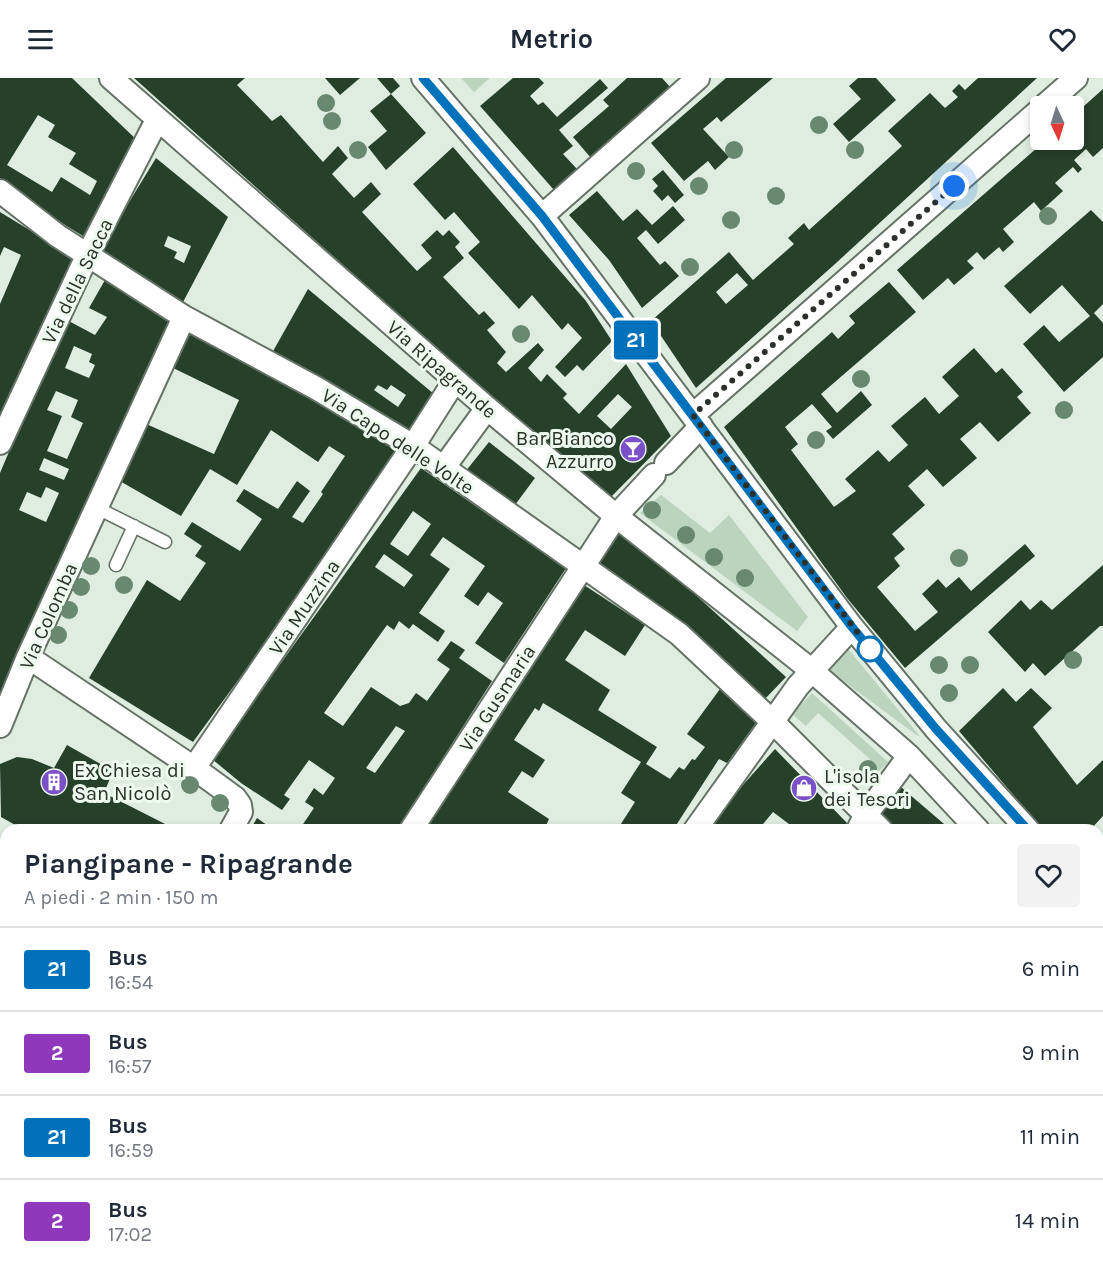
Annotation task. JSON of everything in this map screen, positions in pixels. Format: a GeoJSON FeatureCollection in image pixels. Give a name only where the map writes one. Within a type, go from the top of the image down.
{"type":"FeatureCollection","features":[{"type":"Feature","properties":{"kind":"street","name":"Via Ripagrande"},"geometry":{"type":"LineString","coordinates":[[111,78],[486,408],[805,678],[909,756]]}},
{"type":"Feature","properties":{"kind":"street"},"geometry":{"type":"LineString","coordinates":[[423,78],[542,216],[852,627],[936,729],[1023,824]]}},
{"type":"Feature","properties":{"kind":"street"},"geometry":{"type":"LineString","coordinates":[[542,216],[698,78]]}},
{"type":"Feature","properties":{"kind":"street","name":"Via Gusmaria"},"geometry":{"type":"LineString","coordinates":[[1056,96],[1077,78]]}},
{"type":"Feature","properties":{"kind":"street","name":"Via Gusmaria"},"geometry":{"type":"LineString","coordinates":[[415,824],[616,516],[660,469],[697,420],[1030,119]]}},
{"type":"Feature","properties":{"kind":"street","name":"Via della Sacca"},"geometry":{"type":"LineString","coordinates":[[0,443],[87,256],[157,120]]}},
{"type":"Feature","properties":{"kind":"street","name":"Via Capo delle Volte"},"geometry":{"type":"LineString","coordinates":[[0,191],[87,256],[184,317],[316,388],[413,446],[679,634],[773,722],[867,824]]}},
{"type":"Feature","properties":{"kind":"street","name":"Via Colomba"},"geometry":{"type":"LineString","coordinates":[[0,726],[28,657],[184,317]]}},
{"type":"Feature","properties":{"kind":"street","name":"Via Muzzina"},"geometry":{"type":"LineString","coordinates":[[194,768],[413,446],[455,380]]}},
{"type":"Feature","properties":{"kind":"street"},"geometry":{"type":"LineString","coordinates":[[444,468],[486,408]]}},
{"type":"Feature","properties":{"kind":"street"},"geometry":{"type":"LineString","coordinates":[[699,824],[805,678],[852,627]]}},
{"type":"Feature","properties":{"kind":"street"},"geometry":{"type":"LineString","coordinates":[[28,657],[235,798],[240,805],[241,812],[234,824]]}},
{"type":"Feature","properties":{"kind":"street"},"geometry":{"type":"LineString","coordinates":[[869,824],[909,756],[972,824]]}},
{"type":"Feature","properties":{"kind":"lane"},"geometry":{"type":"LineString","coordinates":[[97,508],[165,542]]}},
{"type":"Feature","properties":{"kind":"lane"},"geometry":{"type":"LineString","coordinates":[[116,565],[134,526]]}},
{"type":"Feature","properties":{"kind":"green space"},"geometry":{"type":"Polygon","coordinates":[[[461,78],[490,78],[474,92],[461,78]]]}},
{"type":"Feature","properties":{"kind":"green space"},"geometry":{"type":"Polygon","coordinates":[[[661,495],[710,533],[729,515],[808,617],[797,631],[640,513],[661,495]]]}},
{"type":"Feature","properties":{"kind":"green space"},"geometry":{"type":"Polygon","coordinates":[[[845,645],[919,735],[918,736],[827,669],[845,645]]]}},
{"type":"Feature","properties":{"kind":"green space"},"geometry":{"type":"Polygon","coordinates":[[[812,693],[888,762],[870,781],[858,772],[870,759],[818,713],[806,726],[792,714],[812,693]]]}},
{"type":"Feature","properties":{"kind":"building"},"geometry":{"type":"Polygon","coordinates":[[[0,78],[72,78],[140,143],[83,236],[0,185],[0,78]],[[38,115],[7,165],[52,192],[61,177],[90,195],[97,181],[69,164],[76,153],[48,137],[55,125],[38,115]]]}},
{"type":"Feature","properties":{"kind":"building"},"geometry":{"type":"Polygon","coordinates":[[[134,78],[245,78],[237,85],[272,121],[281,115],[323,162],[338,146],[348,158],[332,174],[354,198],[371,182],[381,194],[362,212],[417,271],[432,258],[421,245],[437,230],[443,236],[449,230],[460,242],[455,247],[464,258],[443,277],[479,315],[484,311],[495,323],[487,330],[506,352],[497,363],[506,372],[538,343],[544,350],[528,368],[541,382],[547,374],[567,394],[563,398],[579,414],[626,364],[671,436],[611,497],[458,368],[134,78]],[[618,394],[597,416],[611,429],[632,407],[618,394]]]}},
{"type":"Feature","properties":{"kind":"building"},"geometry":{"type":"Polygon","coordinates":[[[325,78],[360,78],[340,95],[325,78]]]}},
{"type":"Feature","properties":{"kind":"building"},"geometry":{"type":"Polygon","coordinates":[[[377,78],[393,78],[400,86],[391,94],[377,78]]]}},
{"type":"Feature","properties":{"kind":"building"},"geometry":{"type":"Polygon","coordinates":[[[513,78],[539,78],[544,83],[530,96],[538,105],[543,102],[557,117],[600,79],[608,88],[559,130],[573,146],[563,154],[577,169],[554,190],[480,106],[513,78]]]}},
{"type":"Feature","properties":{"kind":"building"},"geometry":{"type":"Polygon","coordinates":[[[627,78],[662,78],[671,88],[591,158],[573,137],[609,106],[603,100],[627,78]]]}},
{"type":"Feature","properties":{"kind":"building"},"geometry":{"type":"Polygon","coordinates":[[[726,78],[773,78],[721,122],[717,117],[703,129],[729,157],[715,170],[708,161],[684,181],[651,143],[726,78]]]}},
{"type":"Feature","properties":{"kind":"building"},"geometry":{"type":"Polygon","coordinates":[[[858,78],[876,78],[896,100],[849,142],[833,124],[861,99],[849,86],[858,78]]]}},
{"type":"Feature","properties":{"kind":"building"},"geometry":{"type":"Polygon","coordinates":[[[978,78],[1037,78],[696,388],[651,321],[729,252],[753,280],[794,244],[788,238],[804,223],[809,230],[902,146],[888,131],[930,93],[945,108],[958,97],[952,91],[959,84],[965,90],[978,78]],[[737,273],[716,292],[726,304],[748,285],[737,273]]]}},
{"type":"Feature","properties":{"kind":"building"},"geometry":{"type":"Polygon","coordinates":[[[1103,89],[1103,148],[1093,157],[1086,149],[1074,160],[1082,169],[1078,173],[1073,167],[1055,183],[1063,191],[1041,211],[1034,202],[1003,229],[1014,242],[1003,252],[999,247],[984,260],[977,252],[967,261],[974,268],[954,285],[948,278],[923,300],[897,270],[1035,150],[1084,150],[1084,106],[1103,89]]]}},
{"type":"Feature","properties":{"kind":"building"},"geometry":{"type":"Polygon","coordinates":[[[391,94],[426,133],[386,170],[368,147],[387,131],[370,111],[391,94]]]}},
{"type":"Feature","properties":{"kind":"building"},"geometry":{"type":"Polygon","coordinates":[[[453,147],[586,301],[612,341],[583,371],[577,365],[565,377],[555,367],[582,338],[568,323],[562,330],[532,295],[519,309],[468,253],[480,242],[454,212],[445,220],[413,184],[453,147]]]}},
{"type":"Feature","properties":{"kind":"building"},"geometry":{"type":"Polygon","coordinates":[[[156,158],[228,217],[182,304],[98,253],[156,158]],[[168,236],[164,246],[177,252],[174,258],[184,263],[191,246],[168,236]]]}},
{"type":"Feature","properties":{"kind":"building"},"geometry":{"type":"Polygon","coordinates":[[[663,170],[684,195],[675,203],[668,195],[662,201],[653,191],[658,186],[652,179],[663,170]]]}},
{"type":"Feature","properties":{"kind":"building"},"geometry":{"type":"Polygon","coordinates":[[[597,191],[623,221],[637,209],[652,225],[673,206],[685,220],[658,244],[646,230],[637,238],[660,265],[665,261],[679,276],[642,308],[609,260],[569,215],[597,191]]]}},
{"type":"Feature","properties":{"kind":"building"},"geometry":{"type":"Polygon","coordinates":[[[1091,210],[1103,222],[1103,304],[1094,313],[1103,323],[1103,357],[1064,392],[1023,344],[1044,325],[1059,342],[1090,316],[1062,285],[1030,314],[1004,286],[1091,210]]]}},
{"type":"Feature","properties":{"kind":"building"},"geometry":{"type":"Polygon","coordinates":[[[0,212],[77,259],[0,420],[0,304],[21,255],[4,247],[0,256],[0,212]]]}},
{"type":"Feature","properties":{"kind":"building"},"geometry":{"type":"Polygon","coordinates":[[[105,280],[176,321],[0,705],[0,473],[65,319],[95,335],[107,317],[89,308],[105,280]],[[74,346],[65,368],[89,378],[95,365],[89,362],[92,354],[74,346]],[[56,391],[47,410],[62,416],[47,451],[67,459],[83,423],[71,417],[78,400],[56,391]],[[44,458],[39,470],[64,480],[69,469],[44,458]],[[46,487],[41,498],[27,492],[19,510],[46,522],[59,493],[46,487]]]}},
{"type":"Feature","properties":{"kind":"building"},"geometry":{"type":"Polygon","coordinates":[[[889,282],[916,312],[821,394],[837,413],[861,391],[872,405],[833,439],[826,431],[832,427],[812,404],[785,427],[798,444],[791,450],[834,507],[856,491],[845,479],[878,450],[889,462],[908,445],[891,426],[925,397],[939,414],[959,396],[942,377],[974,348],[996,373],[1002,368],[1023,392],[1017,397],[1031,413],[998,442],[980,422],[960,439],[977,458],[943,487],[927,469],[908,486],[925,505],[892,534],[905,549],[894,558],[900,566],[877,587],[915,631],[938,612],[922,594],[938,579],[946,588],[959,577],[971,591],[1025,544],[1035,556],[905,668],[847,598],[724,427],[832,332],[838,339],[855,323],[849,316],[889,282]]]}},
{"type":"Feature","properties":{"kind":"building"},"geometry":{"type":"Polygon","coordinates":[[[308,289],[440,399],[413,438],[272,353],[308,289]],[[378,385],[374,390],[398,407],[406,395],[391,385],[387,390],[378,385]]]}},
{"type":"Feature","properties":{"kind":"building"},"geometry":{"type":"Polygon","coordinates":[[[186,328],[314,395],[405,452],[193,742],[89,678],[147,580],[180,601],[206,563],[195,556],[202,546],[184,534],[192,522],[240,551],[262,519],[236,501],[244,489],[278,509],[297,481],[310,491],[292,517],[303,523],[345,456],[329,446],[318,462],[271,430],[237,485],[210,469],[181,516],[118,480],[144,423],[214,454],[239,400],[169,366],[186,328]]]}},
{"type":"Feature","properties":{"kind":"building"},"geometry":{"type":"Polygon","coordinates":[[[489,442],[535,478],[512,509],[465,472],[489,442]]]}},
{"type":"Feature","properties":{"kind":"building"},"geometry":{"type":"Polygon","coordinates":[[[421,468],[523,539],[528,533],[570,562],[504,663],[475,643],[503,603],[488,592],[478,606],[464,596],[485,566],[443,537],[430,555],[450,569],[419,613],[445,631],[438,642],[413,624],[409,629],[399,621],[394,630],[387,625],[324,713],[343,726],[371,687],[400,706],[409,703],[416,693],[427,701],[450,669],[437,660],[451,641],[465,650],[459,658],[492,681],[401,824],[303,824],[314,808],[305,802],[314,788],[323,795],[335,778],[309,760],[284,795],[290,799],[282,810],[241,783],[212,759],[421,468]],[[413,511],[390,544],[408,556],[431,524],[413,511]],[[384,554],[375,567],[404,587],[413,575],[384,554]],[[396,726],[366,768],[375,773],[405,731],[396,726]]]}},
{"type":"Feature","properties":{"kind":"building"},"geometry":{"type":"Polygon","coordinates":[[[615,531],[677,578],[786,677],[762,702],[590,563],[615,531]]]}},
{"type":"Feature","properties":{"kind":"building"},"geometry":{"type":"Polygon","coordinates":[[[1103,565],[1103,626],[1100,626],[1045,676],[1033,663],[1025,672],[988,632],[1021,600],[1030,610],[1041,600],[1052,610],[1103,565]]]}},
{"type":"Feature","properties":{"kind":"building"},"geometry":{"type":"Polygon","coordinates":[[[581,583],[645,625],[625,656],[585,630],[565,660],[610,690],[598,710],[657,747],[646,764],[670,779],[679,767],[684,770],[692,759],[695,760],[705,747],[687,734],[720,689],[756,723],[727,763],[719,759],[677,824],[621,824],[635,802],[621,793],[641,762],[543,703],[539,711],[535,708],[514,740],[545,760],[533,778],[522,771],[508,792],[549,819],[547,824],[425,824],[581,583]]]}},
{"type":"Feature","properties":{"kind":"building"},"geometry":{"type":"Polygon","coordinates":[[[1003,688],[1016,702],[1031,688],[1052,708],[1033,727],[1077,785],[1103,760],[1103,816],[1096,824],[1038,824],[959,731],[1003,688]]]}},
{"type":"Feature","properties":{"kind":"building","name":"Ex Chiesa di San Nicolò"},"geometry":{"type":"Polygon","coordinates":[[[67,745],[113,771],[104,793],[165,824],[13,824],[1,817],[0,764],[17,757],[32,759],[54,768],[67,745]]]}},
{"type":"Feature","properties":{"kind":"building"},"geometry":{"type":"Polygon","coordinates":[[[775,749],[847,823],[789,824],[773,812],[763,824],[709,823],[775,749]]]}},
{"type":"Feature","properties":{"kind":"building"},"geometry":{"type":"Polygon","coordinates":[[[901,787],[944,824],[883,824],[875,817],[901,787]]]}},
{"type":"Feature","properties":{"kind":"building"},"geometry":{"type":"Polygon","coordinates":[[[257,818],[266,824],[254,824],[257,818]]]}},
{"type":"Feature","properties":{"kind":"bus line","name":"21"},"geometry":{"type":"LineString","coordinates":[[423,78],[542,216],[852,627],[936,729],[1023,824]]}},
{"type":"Feature","properties":{"kind":"place","name":"Bar Bianco Azzurro"},"geometry":{"type":"Point","coordinates":[633,449]}},
{"type":"Feature","properties":{"kind":"place","name":"Ex Chiesa di San Nicolò"},"geometry":{"type":"Point","coordinates":[54,782]}},
{"type":"Feature","properties":{"kind":"place","name":"L'isola dei Tesori"},"geometry":{"type":"Point","coordinates":[804,788]}},
{"type":"Feature","properties":{"kind":"route"},"geometry":{"type":"LineString","coordinates":[[870,649],[693,415],[954,186]]}}]}
